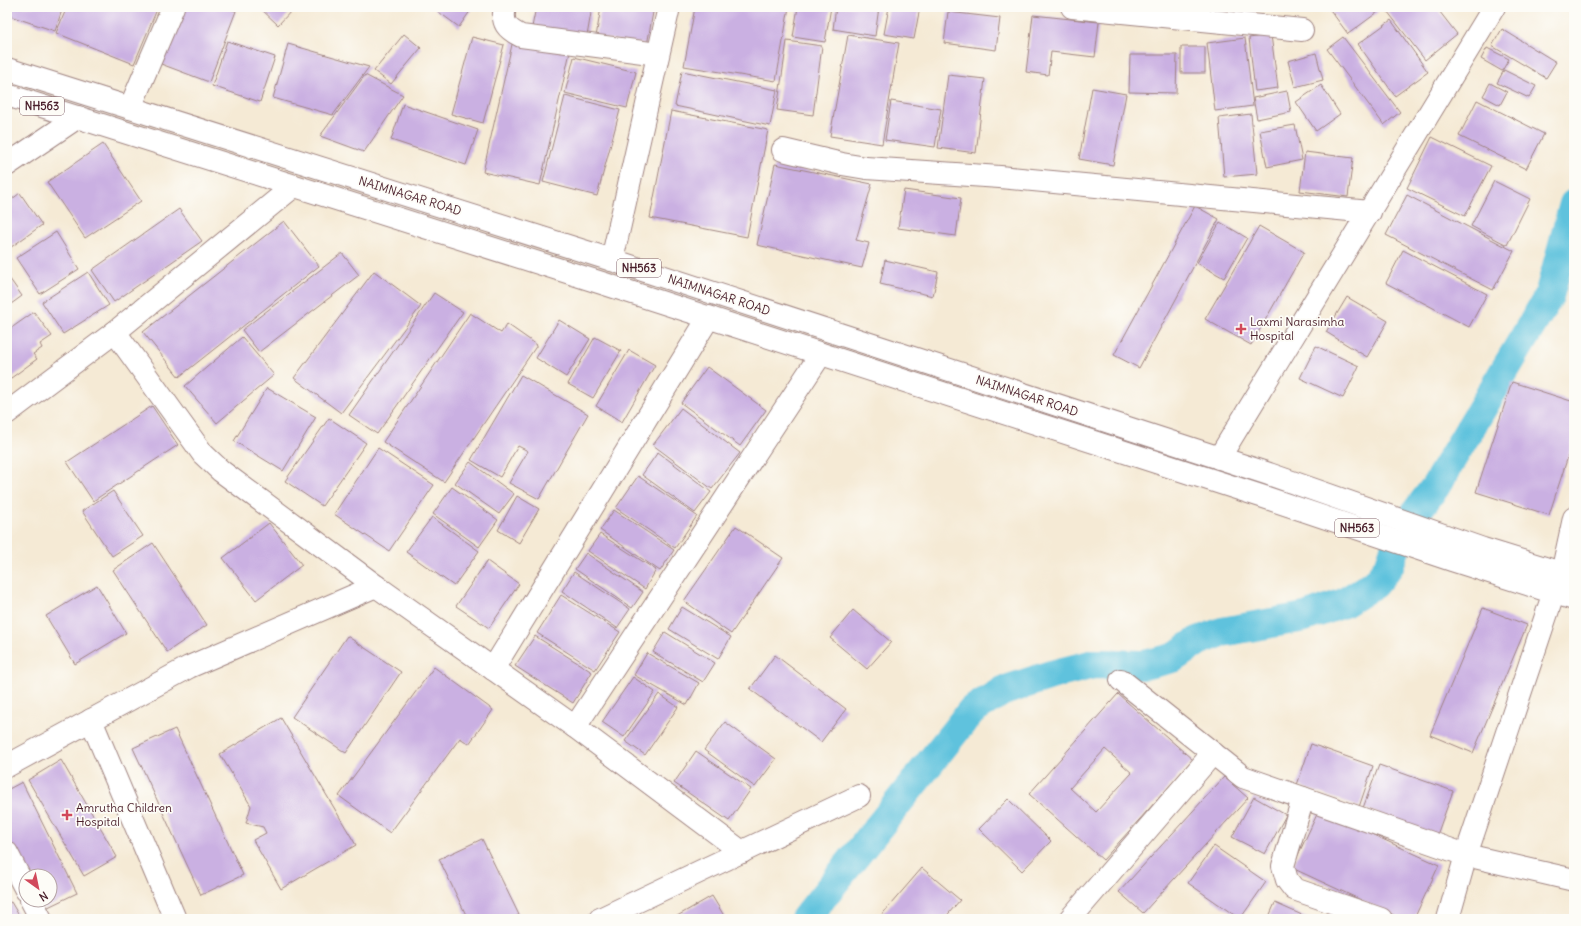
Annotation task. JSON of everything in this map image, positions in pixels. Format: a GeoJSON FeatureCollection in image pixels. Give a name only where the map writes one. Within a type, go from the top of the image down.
{"type":"FeatureCollection","features":[{"type":"Feature","properties":{"kind":"main road"},"geometry":{"type":"LineString","coordinates":[[130,108],[174,7]]}},
{"type":"Feature","properties":{"kind":"main road"},"geometry":{"type":"LineString","coordinates":[[505,7],[503,18],[507,26],[511,31],[521,36],[658,54]]}},
{"type":"Feature","properties":{"kind":"main road"},"geometry":{"type":"LineString","coordinates":[[612,260],[669,7]]}},
{"type":"Feature","properties":{"kind":"main road"},"geometry":{"type":"LineString","coordinates":[[1072,7],[1302,30]]}},
{"type":"Feature","properties":{"kind":"main road"},"geometry":{"type":"LineString","coordinates":[[1218,458],[1370,212],[1494,7]]}},
{"type":"Feature","properties":{"kind":"main road","name":"NAIMNAGAR ROAD"},"geometry":{"type":"LineString","coordinates":[[7,69],[612,260],[1269,474],[1455,550]]}},
{"type":"Feature","properties":{"kind":"main road","name":"NH563"},"geometry":{"type":"LineString","coordinates":[[7,95],[708,317],[1261,496],[1563,581],[1574,599]]}},
{"type":"Feature","properties":{"kind":"main road"},"geometry":{"type":"LineString","coordinates":[[7,165],[78,117]]}},
{"type":"Feature","properties":{"kind":"main road"},"geometry":{"type":"LineString","coordinates":[[783,150],[866,168],[1000,177],[1370,212]]}},
{"type":"Feature","properties":{"kind":"main road"},"geometry":{"type":"LineString","coordinates":[[7,413],[115,332],[294,186]]}},
{"type":"Feature","properties":{"kind":"main road"},"geometry":{"type":"LineString","coordinates":[[493,669],[708,317]]}},
{"type":"Feature","properties":{"kind":"main road"},"geometry":{"type":"LineString","coordinates":[[115,332],[203,454],[216,466],[376,586],[575,727],[742,852]]}},
{"type":"Feature","properties":{"kind":"main road"},"geometry":{"type":"LineString","coordinates":[[575,727],[821,354]]}},
{"type":"Feature","properties":{"kind":"main road"},"geometry":{"type":"LineString","coordinates":[[1448,919],[1466,855],[1563,581],[1574,518]]}},
{"type":"Feature","properties":{"kind":"main road"},"geometry":{"type":"LineString","coordinates":[[7,766],[189,668],[376,586]]}},
{"type":"Feature","properties":{"kind":"main road"},"geometry":{"type":"LineString","coordinates":[[1121,680],[1243,777],[1466,855],[1574,880]]}},
{"type":"Feature","properties":{"kind":"main road"},"geometry":{"type":"LineString","coordinates":[[91,720],[175,919]]}},
{"type":"Feature","properties":{"kind":"main road"},"geometry":{"type":"LineString","coordinates":[[1070,919],[1213,753]]}},
{"type":"Feature","properties":{"kind":"main road"},"geometry":{"type":"LineString","coordinates":[[600,919],[859,796]]}},
{"type":"Feature","properties":{"kind":"main road"},"geometry":{"type":"LineString","coordinates":[[1302,798],[1284,866],[1287,880],[1294,889],[1381,919]]}},
{"type":"Feature","properties":{"kind":"main road"},"geometry":{"type":"LineString","coordinates":[[7,853],[18,874]]}},
{"type":"Feature","properties":{"kind":"main road"},"geometry":{"type":"LineString","coordinates":[[35,908],[41,919]]}},
{"type":"Feature","properties":{"kind":"building"},"geometry":{"type":"Polygon","coordinates":[[[7,7],[63,7],[55,31],[7,15],[7,7]]]}},
{"type":"Feature","properties":{"kind":"building"},"geometry":{"type":"Polygon","coordinates":[[[67,7],[158,7],[134,64],[56,33],[67,7]]]}},
{"type":"Feature","properties":{"kind":"building"},"geometry":{"type":"Polygon","coordinates":[[[182,7],[224,7],[236,11],[209,82],[161,64],[182,7]]]}},
{"type":"Feature","properties":{"kind":"building"},"geometry":{"type":"Polygon","coordinates":[[[259,7],[295,7],[278,25],[259,7]]]}},
{"type":"Feature","properties":{"kind":"building"},"geometry":{"type":"Polygon","coordinates":[[[432,7],[473,7],[459,27],[432,7]]]}},
{"type":"Feature","properties":{"kind":"building"},"geometry":{"type":"Polygon","coordinates":[[[536,7],[592,7],[587,36],[532,27],[536,7]]]}},
{"type":"Feature","properties":{"kind":"building"},"geometry":{"type":"Polygon","coordinates":[[[601,7],[654,7],[647,45],[596,37],[601,7]]]}},
{"type":"Feature","properties":{"kind":"building"},"geometry":{"type":"Polygon","coordinates":[[[695,7],[789,7],[776,81],[684,66],[695,7]]]}},
{"type":"Feature","properties":{"kind":"building"},"geometry":{"type":"Polygon","coordinates":[[[798,7],[831,7],[825,42],[793,37],[798,7]]]}},
{"type":"Feature","properties":{"kind":"building"},"geometry":{"type":"Polygon","coordinates":[[[836,7],[879,7],[875,36],[833,29],[836,7]]]}},
{"type":"Feature","properties":{"kind":"building"},"geometry":{"type":"Polygon","coordinates":[[[889,7],[920,7],[914,39],[884,34],[889,7]]]}},
{"type":"Feature","properties":{"kind":"building"},"geometry":{"type":"Polygon","coordinates":[[[1328,7],[1374,7],[1378,12],[1348,34],[1328,7]]]}},
{"type":"Feature","properties":{"kind":"building"},"geometry":{"type":"Polygon","coordinates":[[[1384,7],[1436,7],[1457,34],[1425,60],[1384,7]]]}},
{"type":"Feature","properties":{"kind":"building"},"geometry":{"type":"Polygon","coordinates":[[[948,12],[1000,18],[996,50],[944,43],[948,12]]]}},
{"type":"Feature","properties":{"kind":"building"},"geometry":{"type":"Polygon","coordinates":[[[1033,15],[1099,22],[1095,57],[1051,52],[1048,75],[1026,72],[1033,15]]]}},
{"type":"Feature","properties":{"kind":"building"},"geometry":{"type":"Polygon","coordinates":[[[1391,20],[1428,72],[1395,96],[1358,44],[1391,20]]]}},
{"type":"Feature","properties":{"kind":"building"},"geometry":{"type":"Polygon","coordinates":[[[1502,29],[1556,62],[1546,78],[1492,46],[1502,29]]]}},
{"type":"Feature","properties":{"kind":"building"},"geometry":{"type":"Polygon","coordinates":[[[404,34],[421,48],[391,84],[374,71],[404,34]]]}},
{"type":"Feature","properties":{"kind":"building"},"geometry":{"type":"Polygon","coordinates":[[[848,35],[899,43],[882,144],[830,136],[848,35]]]}},
{"type":"Feature","properties":{"kind":"building"},"geometry":{"type":"Polygon","coordinates":[[[1271,35],[1278,88],[1255,91],[1249,38],[1271,35]]]}},
{"type":"Feature","properties":{"kind":"building"},"geometry":{"type":"Polygon","coordinates":[[[472,37],[504,45],[483,123],[451,114],[472,37]]]}},
{"type":"Feature","properties":{"kind":"building"},"geometry":{"type":"Polygon","coordinates":[[[1343,37],[1400,112],[1384,125],[1327,49],[1343,37]]]}},
{"type":"Feature","properties":{"kind":"building"},"geometry":{"type":"Polygon","coordinates":[[[1245,38],[1253,106],[1215,111],[1207,43],[1245,38]]]}},
{"type":"Feature","properties":{"kind":"building"},"geometry":{"type":"Polygon","coordinates":[[[513,40],[570,52],[540,185],[483,172],[513,40]]]}},
{"type":"Feature","properties":{"kind":"building"},"geometry":{"type":"Polygon","coordinates":[[[227,41],[275,57],[260,102],[212,86],[227,41]]]}},
{"type":"Feature","properties":{"kind":"building"},"geometry":{"type":"Polygon","coordinates":[[[787,41],[822,46],[813,115],[777,110],[787,41]]]}},
{"type":"Feature","properties":{"kind":"building"},"geometry":{"type":"Polygon","coordinates":[[[288,44],[369,67],[333,115],[273,98],[288,44]]]}},
{"type":"Feature","properties":{"kind":"building"},"geometry":{"type":"Polygon","coordinates":[[[1181,47],[1205,47],[1205,73],[1181,73],[1181,47]]]}},
{"type":"Feature","properties":{"kind":"building"},"geometry":{"type":"Polygon","coordinates":[[[1487,48],[1509,59],[1502,71],[1481,59],[1487,48]]]}},
{"type":"Feature","properties":{"kind":"building"},"geometry":{"type":"Polygon","coordinates":[[[1316,53],[1323,80],[1295,87],[1288,61],[1316,53]]]}},
{"type":"Feature","properties":{"kind":"building"},"geometry":{"type":"Polygon","coordinates":[[[1130,55],[1177,55],[1176,93],[1129,92],[1130,55]]]}},
{"type":"Feature","properties":{"kind":"building"},"geometry":{"type":"Polygon","coordinates":[[[574,57],[636,72],[627,108],[565,93],[574,57]]]}},
{"type":"Feature","properties":{"kind":"building"},"geometry":{"type":"Polygon","coordinates":[[[1504,70],[1536,86],[1529,98],[1497,83],[1504,70]]]}},
{"type":"Feature","properties":{"kind":"building"},"geometry":{"type":"Polygon","coordinates":[[[682,71],[777,90],[770,126],[675,106],[682,71]]]}},
{"type":"Feature","properties":{"kind":"building"},"geometry":{"type":"Polygon","coordinates":[[[365,75],[403,95],[364,152],[320,136],[365,75]]]}},
{"type":"Feature","properties":{"kind":"building"},"geometry":{"type":"Polygon","coordinates":[[[948,75],[985,79],[976,153],[938,148],[948,75]]]}},
{"type":"Feature","properties":{"kind":"building"},"geometry":{"type":"Polygon","coordinates":[[[1490,83],[1507,92],[1500,105],[1483,96],[1490,83]]]}},
{"type":"Feature","properties":{"kind":"building"},"geometry":{"type":"Polygon","coordinates":[[[1321,85],[1340,114],[1316,131],[1296,102],[1321,85]]]}},
{"type":"Feature","properties":{"kind":"building"},"geometry":{"type":"Polygon","coordinates":[[[1092,88],[1126,94],[1113,165],[1079,159],[1092,88]]]}},
{"type":"Feature","properties":{"kind":"building"},"geometry":{"type":"Polygon","coordinates":[[[1287,91],[1291,112],[1257,119],[1253,98],[1287,91]]]}},
{"type":"Feature","properties":{"kind":"building"},"geometry":{"type":"Polygon","coordinates":[[[565,96],[620,110],[597,196],[543,182],[565,96]]]}},
{"type":"Feature","properties":{"kind":"building"},"geometry":{"type":"Polygon","coordinates":[[[1477,100],[1544,134],[1526,169],[1459,136],[1477,100]]]}},
{"type":"Feature","properties":{"kind":"building"},"geometry":{"type":"Polygon","coordinates":[[[891,101],[941,109],[935,147],[885,140],[891,101]]]}},
{"type":"Feature","properties":{"kind":"building"},"geometry":{"type":"Polygon","coordinates":[[[403,104],[478,130],[466,165],[391,140],[403,104]]]}},
{"type":"Feature","properties":{"kind":"building"},"geometry":{"type":"Polygon","coordinates":[[[671,111],[768,130],[747,237],[650,218],[671,111]]]}},
{"type":"Feature","properties":{"kind":"building"},"geometry":{"type":"Polygon","coordinates":[[[1251,114],[1257,174],[1224,177],[1219,118],[1251,114]]]}},
{"type":"Feature","properties":{"kind":"building"},"geometry":{"type":"Polygon","coordinates":[[[1295,125],[1302,160],[1267,167],[1260,131],[1295,125]]]}},
{"type":"Feature","properties":{"kind":"building"},"geometry":{"type":"Polygon","coordinates":[[[1432,137],[1491,166],[1465,216],[1407,188],[1432,137]]]}},
{"type":"Feature","properties":{"kind":"building"},"geometry":{"type":"Polygon","coordinates":[[[103,144],[141,201],[85,238],[47,182],[103,144]]]}},
{"type":"Feature","properties":{"kind":"building"},"geometry":{"type":"Polygon","coordinates":[[[1305,152],[1353,158],[1348,197],[1300,191],[1305,152]]]}},
{"type":"Feature","properties":{"kind":"building"},"geometry":{"type":"Polygon","coordinates":[[[775,164],[872,184],[856,240],[869,243],[862,268],[757,245],[775,164]]]}},
{"type":"Feature","properties":{"kind":"building"},"geometry":{"type":"Polygon","coordinates":[[[1494,181],[1530,199],[1507,245],[1471,226],[1494,181]]]}},
{"type":"Feature","properties":{"kind":"building"},"geometry":{"type":"Polygon","coordinates":[[[904,190],[961,198],[956,236],[898,228],[904,190]]]}},
{"type":"Feature","properties":{"kind":"building"},"geometry":{"type":"Polygon","coordinates":[[[20,193],[42,225],[7,250],[7,203],[20,193]]]}},
{"type":"Feature","properties":{"kind":"building"},"geometry":{"type":"Polygon","coordinates":[[[1407,195],[1514,251],[1493,290],[1386,235],[1407,195]]]}},
{"type":"Feature","properties":{"kind":"building"},"geometry":{"type":"Polygon","coordinates":[[[1195,206],[1219,219],[1139,368],[1114,355],[1195,206]]]}},
{"type":"Feature","properties":{"kind":"building"},"geometry":{"type":"Polygon","coordinates":[[[179,209],[202,241],[114,302],[92,270],[179,209]]]}},
{"type":"Feature","properties":{"kind":"building"},"geometry":{"type":"Polygon","coordinates":[[[284,221],[319,266],[179,377],[143,332],[284,221]]]}},
{"type":"Feature","properties":{"kind":"building"},"geometry":{"type":"Polygon","coordinates":[[[1220,222],[1247,238],[1224,278],[1197,263],[1220,222]]]}},
{"type":"Feature","properties":{"kind":"building"},"geometry":{"type":"Polygon","coordinates":[[[1259,226],[1304,252],[1251,345],[1205,319],[1259,226]]]}},
{"type":"Feature","properties":{"kind":"building"},"geometry":{"type":"Polygon","coordinates":[[[56,232],[79,269],[40,294],[16,258],[56,232]]]}},
{"type":"Feature","properties":{"kind":"building"},"geometry":{"type":"Polygon","coordinates":[[[1403,250],[1487,294],[1469,327],[1386,283],[1403,250]]]}},
{"type":"Feature","properties":{"kind":"building"},"geometry":{"type":"Polygon","coordinates":[[[342,253],[359,275],[259,352],[242,330],[342,253]]]}},
{"type":"Feature","properties":{"kind":"building"},"geometry":{"type":"Polygon","coordinates":[[[885,260],[938,272],[933,296],[880,284],[885,260]]]}},
{"type":"Feature","properties":{"kind":"building"},"geometry":{"type":"Polygon","coordinates":[[[374,271],[421,306],[341,413],[294,378],[374,271]]]}},
{"type":"Feature","properties":{"kind":"building"},"geometry":{"type":"Polygon","coordinates":[[[88,272],[109,305],[63,334],[42,302],[88,272]]]}},
{"type":"Feature","properties":{"kind":"building"},"geometry":{"type":"Polygon","coordinates":[[[7,275],[22,296],[7,307],[7,275]]]}},
{"type":"Feature","properties":{"kind":"building"},"geometry":{"type":"Polygon","coordinates":[[[434,293],[463,312],[377,434],[349,415],[434,293]]]}},
{"type":"Feature","properties":{"kind":"building"},"geometry":{"type":"Polygon","coordinates":[[[1347,297],[1388,321],[1367,357],[1326,332],[1347,297]]]}},
{"type":"Feature","properties":{"kind":"building"},"geometry":{"type":"Polygon","coordinates":[[[34,312],[52,336],[40,344],[42,348],[33,354],[37,359],[7,381],[7,331],[34,312]]]}},
{"type":"Feature","properties":{"kind":"building"},"geometry":{"type":"Polygon","coordinates":[[[470,313],[501,333],[507,324],[537,345],[444,482],[383,442],[470,313]]]}},
{"type":"Feature","properties":{"kind":"building"},"geometry":{"type":"Polygon","coordinates":[[[559,320],[590,339],[566,377],[536,358],[559,320]]]}},
{"type":"Feature","properties":{"kind":"building"},"geometry":{"type":"Polygon","coordinates":[[[242,337],[274,375],[217,423],[185,386],[242,337]]]}},
{"type":"Feature","properties":{"kind":"building"},"geometry":{"type":"Polygon","coordinates":[[[595,337],[621,351],[593,398],[568,384],[595,337]]]}},
{"type":"Feature","properties":{"kind":"building"},"geometry":{"type":"Polygon","coordinates":[[[1316,346],[1359,366],[1343,398],[1300,378],[1316,346]]]}},
{"type":"Feature","properties":{"kind":"building"},"geometry":{"type":"Polygon","coordinates":[[[629,350],[655,365],[622,422],[596,406],[629,350]]]}},
{"type":"Feature","properties":{"kind":"building"},"geometry":{"type":"Polygon","coordinates":[[[707,367],[766,410],[740,446],[681,403],[707,367]]]}},
{"type":"Feature","properties":{"kind":"building"},"geometry":{"type":"Polygon","coordinates":[[[521,375],[588,414],[539,499],[509,483],[528,451],[518,446],[500,477],[471,460],[521,375]]]}},
{"type":"Feature","properties":{"kind":"building"},"geometry":{"type":"Polygon","coordinates":[[[1512,382],[1574,402],[1574,438],[1549,515],[1476,492],[1512,382]]]}},
{"type":"Feature","properties":{"kind":"building"},"geometry":{"type":"Polygon","coordinates":[[[267,388],[316,417],[283,471],[234,441],[267,388]]]}},
{"type":"Feature","properties":{"kind":"building"},"geometry":{"type":"Polygon","coordinates":[[[152,406],[178,445],[93,501],[67,462],[152,406]]]}},
{"type":"Feature","properties":{"kind":"building"},"geometry":{"type":"Polygon","coordinates":[[[681,408],[740,453],[712,489],[653,445],[681,408]]]}},
{"type":"Feature","properties":{"kind":"building"},"geometry":{"type":"Polygon","coordinates":[[[329,418],[366,443],[322,506],[285,481],[329,418]]]}},
{"type":"Feature","properties":{"kind":"building"},"geometry":{"type":"Polygon","coordinates":[[[378,448],[434,485],[389,551],[334,514],[378,448]]]}},
{"type":"Feature","properties":{"kind":"building"},"geometry":{"type":"Polygon","coordinates":[[[658,452],[711,492],[695,513],[642,475],[658,452]]]}},
{"type":"Feature","properties":{"kind":"building"},"geometry":{"type":"Polygon","coordinates":[[[470,462],[514,494],[499,514],[455,483],[470,462]]]}},
{"type":"Feature","properties":{"kind":"building"},"geometry":{"type":"Polygon","coordinates":[[[638,476],[697,516],[675,548],[616,508],[638,476]]]}},
{"type":"Feature","properties":{"kind":"building"},"geometry":{"type":"Polygon","coordinates":[[[452,487],[498,520],[479,547],[433,514],[452,487]]]}},
{"type":"Feature","properties":{"kind":"building"},"geometry":{"type":"Polygon","coordinates":[[[113,491],[143,536],[112,556],[82,511],[113,491]]]}},
{"type":"Feature","properties":{"kind":"building"},"geometry":{"type":"Polygon","coordinates":[[[517,496],[539,509],[519,543],[498,530],[517,496]]]}},
{"type":"Feature","properties":{"kind":"building"},"geometry":{"type":"Polygon","coordinates":[[[614,510],[674,550],[660,571],[600,530],[614,510]]]}},
{"type":"Feature","properties":{"kind":"building"},"geometry":{"type":"Polygon","coordinates":[[[432,517],[479,551],[454,586],[406,552],[432,517]]]}},
{"type":"Feature","properties":{"kind":"building"},"geometry":{"type":"Polygon","coordinates":[[[269,523],[302,565],[256,600],[223,558],[269,523]]]}},
{"type":"Feature","properties":{"kind":"building"},"geometry":{"type":"Polygon","coordinates":[[[736,526],[783,558],[731,634],[684,601],[736,526]]]}},
{"type":"Feature","properties":{"kind":"building"},"geometry":{"type":"Polygon","coordinates":[[[600,534],[656,570],[645,589],[588,551],[600,534]]]}},
{"type":"Feature","properties":{"kind":"building"},"geometry":{"type":"Polygon","coordinates":[[[153,543],[207,625],[167,652],[113,570],[153,543]]]}},
{"type":"Feature","properties":{"kind":"building"},"geometry":{"type":"Polygon","coordinates":[[[586,553],[643,592],[632,608],[575,569],[586,553]]]}},
{"type":"Feature","properties":{"kind":"building"},"geometry":{"type":"Polygon","coordinates":[[[487,561],[519,584],[489,628],[456,606],[487,561]]]}},
{"type":"Feature","properties":{"kind":"building"},"geometry":{"type":"Polygon","coordinates":[[[574,572],[630,609],[617,628],[562,591],[574,572]]]}},
{"type":"Feature","properties":{"kind":"building"},"geometry":{"type":"Polygon","coordinates":[[[97,585],[126,633],[75,664],[46,616],[97,585]]]}},
{"type":"Feature","properties":{"kind":"building"},"geometry":{"type":"Polygon","coordinates":[[[561,595],[620,632],[595,670],[537,633],[561,595]]]}},
{"type":"Feature","properties":{"kind":"building"},"geometry":{"type":"Polygon","coordinates":[[[682,607],[731,637],[718,659],[669,629],[682,607]]]}},
{"type":"Feature","properties":{"kind":"building"},"geometry":{"type":"Polygon","coordinates":[[[1483,608],[1527,625],[1473,753],[1430,735],[1483,608]]]}},
{"type":"Feature","properties":{"kind":"building"},"geometry":{"type":"Polygon","coordinates":[[[853,610],[891,642],[867,669],[830,638],[853,610]]]}},
{"type":"Feature","properties":{"kind":"building"},"geometry":{"type":"Polygon","coordinates":[[[665,632],[715,663],[703,682],[653,652],[665,632]]]}},
{"type":"Feature","properties":{"kind":"building"},"geometry":{"type":"Polygon","coordinates":[[[347,636],[401,672],[346,753],[292,717],[347,636]]]}},
{"type":"Feature","properties":{"kind":"building"},"geometry":{"type":"Polygon","coordinates":[[[535,636],[592,672],[573,703],[515,666],[535,636]]]}},
{"type":"Feature","properties":{"kind":"building"},"geometry":{"type":"Polygon","coordinates":[[[647,653],[699,683],[687,705],[634,675],[647,653]]]}},
{"type":"Feature","properties":{"kind":"building"},"geometry":{"type":"Polygon","coordinates":[[[775,655],[846,709],[821,742],[750,689],[775,655]]]}},
{"type":"Feature","properties":{"kind":"building"},"geometry":{"type":"Polygon","coordinates":[[[434,667],[493,710],[469,744],[460,738],[390,833],[339,796],[434,667]]]}},
{"type":"Feature","properties":{"kind":"building"},"geometry":{"type":"Polygon","coordinates":[[[633,677],[655,692],[624,737],[602,722],[633,677]]]}},
{"type":"Feature","properties":{"kind":"building"},"geometry":{"type":"Polygon","coordinates":[[[659,694],[678,707],[645,755],[625,741],[659,694]]]}},
{"type":"Feature","properties":{"kind":"building"},"geometry":{"type":"Polygon","coordinates":[[[1118,694],[1193,760],[1103,860],[1029,794],[1118,694]],[[1105,749],[1070,788],[1096,812],[1132,773],[1105,749]]]}},
{"type":"Feature","properties":{"kind":"building"},"geometry":{"type":"Polygon","coordinates":[[[281,718],[356,845],[281,889],[253,840],[266,833],[263,827],[246,823],[251,806],[220,754],[281,718]]]}},
{"type":"Feature","properties":{"kind":"building"},"geometry":{"type":"Polygon","coordinates":[[[725,722],[776,759],[755,787],[704,750],[725,722]]]}},
{"type":"Feature","properties":{"kind":"building"},"geometry":{"type":"Polygon","coordinates":[[[175,729],[243,875],[201,895],[133,748],[175,729]]]}},
{"type":"Feature","properties":{"kind":"building"},"geometry":{"type":"Polygon","coordinates":[[[1311,744],[1373,766],[1359,807],[1297,785],[1311,744]]]}},
{"type":"Feature","properties":{"kind":"building"},"geometry":{"type":"Polygon","coordinates":[[[696,751],[751,789],[729,821],[674,783],[696,751]]]}},
{"type":"Feature","properties":{"kind":"building"},"geometry":{"type":"Polygon","coordinates":[[[61,760],[117,857],[84,876],[28,780],[61,760]]]}},
{"type":"Feature","properties":{"kind":"building"},"geometry":{"type":"Polygon","coordinates":[[[1379,765],[1453,791],[1437,835],[1363,808],[1379,765]]]}},
{"type":"Feature","properties":{"kind":"building"},"geometry":{"type":"Polygon","coordinates":[[[1224,777],[1248,798],[1143,913],[1119,892],[1224,777]]]}},
{"type":"Feature","properties":{"kind":"building"},"geometry":{"type":"Polygon","coordinates":[[[22,782],[77,893],[58,902],[58,868],[23,868],[7,836],[7,790],[22,782]]]}},
{"type":"Feature","properties":{"kind":"building"},"geometry":{"type":"Polygon","coordinates":[[[1254,797],[1286,815],[1265,854],[1232,837],[1254,797]]]}},
{"type":"Feature","properties":{"kind":"building"},"geometry":{"type":"Polygon","coordinates":[[[1008,799],[1051,841],[1022,871],[979,829],[1008,799]]]}},
{"type":"Feature","properties":{"kind":"building"},"geometry":{"type":"Polygon","coordinates":[[[1319,810],[1439,865],[1414,919],[1402,919],[1292,868],[1319,810]]]}},
{"type":"Feature","properties":{"kind":"building"},"geometry":{"type":"Polygon","coordinates":[[[482,839],[519,915],[511,919],[468,919],[439,859],[482,839]]]}},
{"type":"Feature","properties":{"kind":"building"},"geometry":{"type":"Polygon","coordinates":[[[1214,846],[1266,882],[1240,919],[1188,883],[1214,846]]]}},
{"type":"Feature","properties":{"kind":"building"},"geometry":{"type":"Polygon","coordinates":[[[922,868],[960,900],[944,919],[878,919],[922,868]]]}},
{"type":"Feature","properties":{"kind":"building"},"geometry":{"type":"Polygon","coordinates":[[[712,896],[726,919],[672,919],[712,896]]]}},
{"type":"Feature","properties":{"kind":"building"},"geometry":{"type":"Polygon","coordinates":[[[11,902],[21,919],[7,919],[7,904],[11,902]]]}},
{"type":"Feature","properties":{"kind":"building"},"geometry":{"type":"Polygon","coordinates":[[[1275,903],[1311,919],[1268,919],[1275,903]]]}},
{"type":"Feature","properties":{"kind":"waterway"},"geometry":{"type":"LineString","coordinates":[[805,919],[972,710],[1003,691],[1051,675],[1094,664],[1144,665],[1173,658],[1198,641],[1222,632],[1305,617],[1344,603],[1374,584],[1389,566],[1401,532],[1435,487],[1549,296],[1574,204]]}},
{"type":"Feature","properties":{"kind":"place","name":"Laxmi Narasimha Hospital"},"geometry":{"type":"Point","coordinates":[1241,329]}},
{"type":"Feature","properties":{"kind":"place","name":"Amrutha Children Hospital"},"geometry":{"type":"Point","coordinates":[67,815]}}]}
